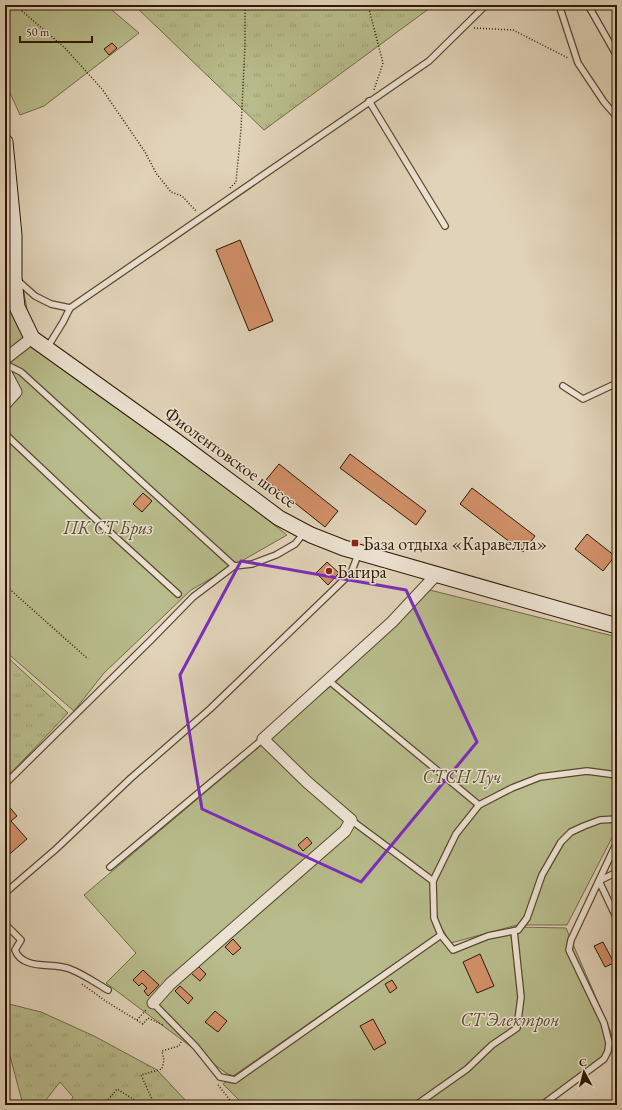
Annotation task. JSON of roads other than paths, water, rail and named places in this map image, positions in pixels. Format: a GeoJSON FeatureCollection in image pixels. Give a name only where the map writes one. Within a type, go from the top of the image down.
{"type":"FeatureCollection","features":[{"type":"Feature","properties":{"kind":"main road"},"geometry":{"type":"LineString","coordinates":[[5,142],[14,235],[14,278],[17,307],[32,338]]}},
{"type":"Feature","properties":{"kind":"main road","name":"Фиолентовское шоссе"},"geometry":{"type":"LineString","coordinates":[[32,338],[176,440],[279,518],[305,532],[344,548],[617,626]]}},
{"type":"Feature","properties":{"kind":"street"},"geometry":{"type":"LineString","coordinates":[[5,359],[32,338]]}},
{"type":"Feature","properties":{"kind":"street"},"geometry":{"type":"LineString","coordinates":[[5,371],[16,392],[5,404]]}},
{"type":"Feature","properties":{"kind":"street"},"geometry":{"type":"LineString","coordinates":[[149,1006],[170,984],[345,831],[351,820],[307,782],[263,739],[392,622],[438,574]]}},
{"type":"Feature","properties":{"kind":"lane"},"geometry":{"type":"LineString","coordinates":[[47,348],[70,308],[429,61],[486,5]]}},
{"type":"Feature","properties":{"kind":"lane"},"geometry":{"type":"LineString","coordinates":[[559,5],[578,63],[604,102],[617,117]]}},
{"type":"Feature","properties":{"kind":"lane"},"geometry":{"type":"LineString","coordinates":[[588,5],[617,56]]}},
{"type":"Feature","properties":{"kind":"lane"},"geometry":{"type":"LineString","coordinates":[[369,102],[444,226]]}},
{"type":"Feature","properties":{"kind":"lane"},"geometry":{"type":"LineString","coordinates":[[14,278],[35,296],[51,304],[70,308]]}},
{"type":"Feature","properties":{"kind":"lane"},"geometry":{"type":"LineString","coordinates":[[5,364],[20,372],[234,566]]}},
{"type":"Feature","properties":{"kind":"lane"},"geometry":{"type":"LineString","coordinates":[[563,386],[583,399],[617,383]]}},
{"type":"Feature","properties":{"kind":"lane"},"geometry":{"type":"LineString","coordinates":[[5,434],[178,594]]}},
{"type":"Feature","properties":{"kind":"lane"},"geometry":{"type":"LineString","coordinates":[[5,784],[147,645],[193,597],[234,566],[252,564],[276,554],[295,544],[305,532]]}},
{"type":"Feature","properties":{"kind":"lane"},"geometry":{"type":"LineString","coordinates":[[5,893],[56,849],[131,778],[210,709],[351,573],[359,552]]}},
{"type":"Feature","properties":{"kind":"lane"},"geometry":{"type":"LineString","coordinates":[[328,680],[479,805]]}},
{"type":"Feature","properties":{"kind":"lane"},"geometry":{"type":"LineString","coordinates":[[110,867],[263,739]]}},
{"type":"Feature","properties":{"kind":"lane"},"geometry":{"type":"LineString","coordinates":[[617,775],[587,772],[540,777],[512,788],[479,805],[456,834],[433,881],[434,918],[440,935],[453,950],[488,936],[518,930],[527,918],[542,875],[561,842],[571,832],[584,826],[600,820],[617,819]]}},
{"type":"Feature","properties":{"kind":"lane"},"geometry":{"type":"LineString","coordinates":[[351,820],[433,881]]}},
{"type":"Feature","properties":{"kind":"lane"},"geometry":{"type":"LineString","coordinates":[[542,1105],[604,1059],[608,1051],[609,1043],[604,1023],[569,950],[571,940],[617,842]]}},
{"type":"Feature","properties":{"kind":"lane"},"geometry":{"type":"LineString","coordinates":[[599,881],[617,872]]}},
{"type":"Feature","properties":{"kind":"lane"},"geometry":{"type":"LineString","coordinates":[[599,881],[617,919]]}},
{"type":"Feature","properties":{"kind":"lane"},"geometry":{"type":"LineString","coordinates":[[5,924],[21,940],[15,950],[23,961],[69,968],[108,990]]}},
{"type":"Feature","properties":{"kind":"lane"},"geometry":{"type":"LineString","coordinates":[[416,1105],[468,1069],[492,1044],[517,1028],[521,997],[514,931]]}},
{"type":"Feature","properties":{"kind":"lane"},"geometry":{"type":"LineString","coordinates":[[149,1006],[196,1047],[220,1077],[235,1080],[440,935]]}},
{"type":"Feature","properties":{"kind":"place","name":"База отдыха «Каравелла»"},"geometry":{"type":"Point","coordinates":[355,543]}},
{"type":"Feature","properties":{"kind":"place","name":"Багира"},"geometry":{"type":"Point","coordinates":[329,571]}},
{"type":"Feature","properties":{"kind":"park label","name":"ПК СТ Бриз"},"geometry":{"type":"Point","coordinates":[108,527]}},
{"type":"Feature","properties":{"kind":"park label","name":"СТСН Луч"},"geometry":{"type":"Point","coordinates":[462,776]}},
{"type":"Feature","properties":{"kind":"park label","name":"СТ Электрон"},"geometry":{"type":"Point","coordinates":[510,1019]}}]}
